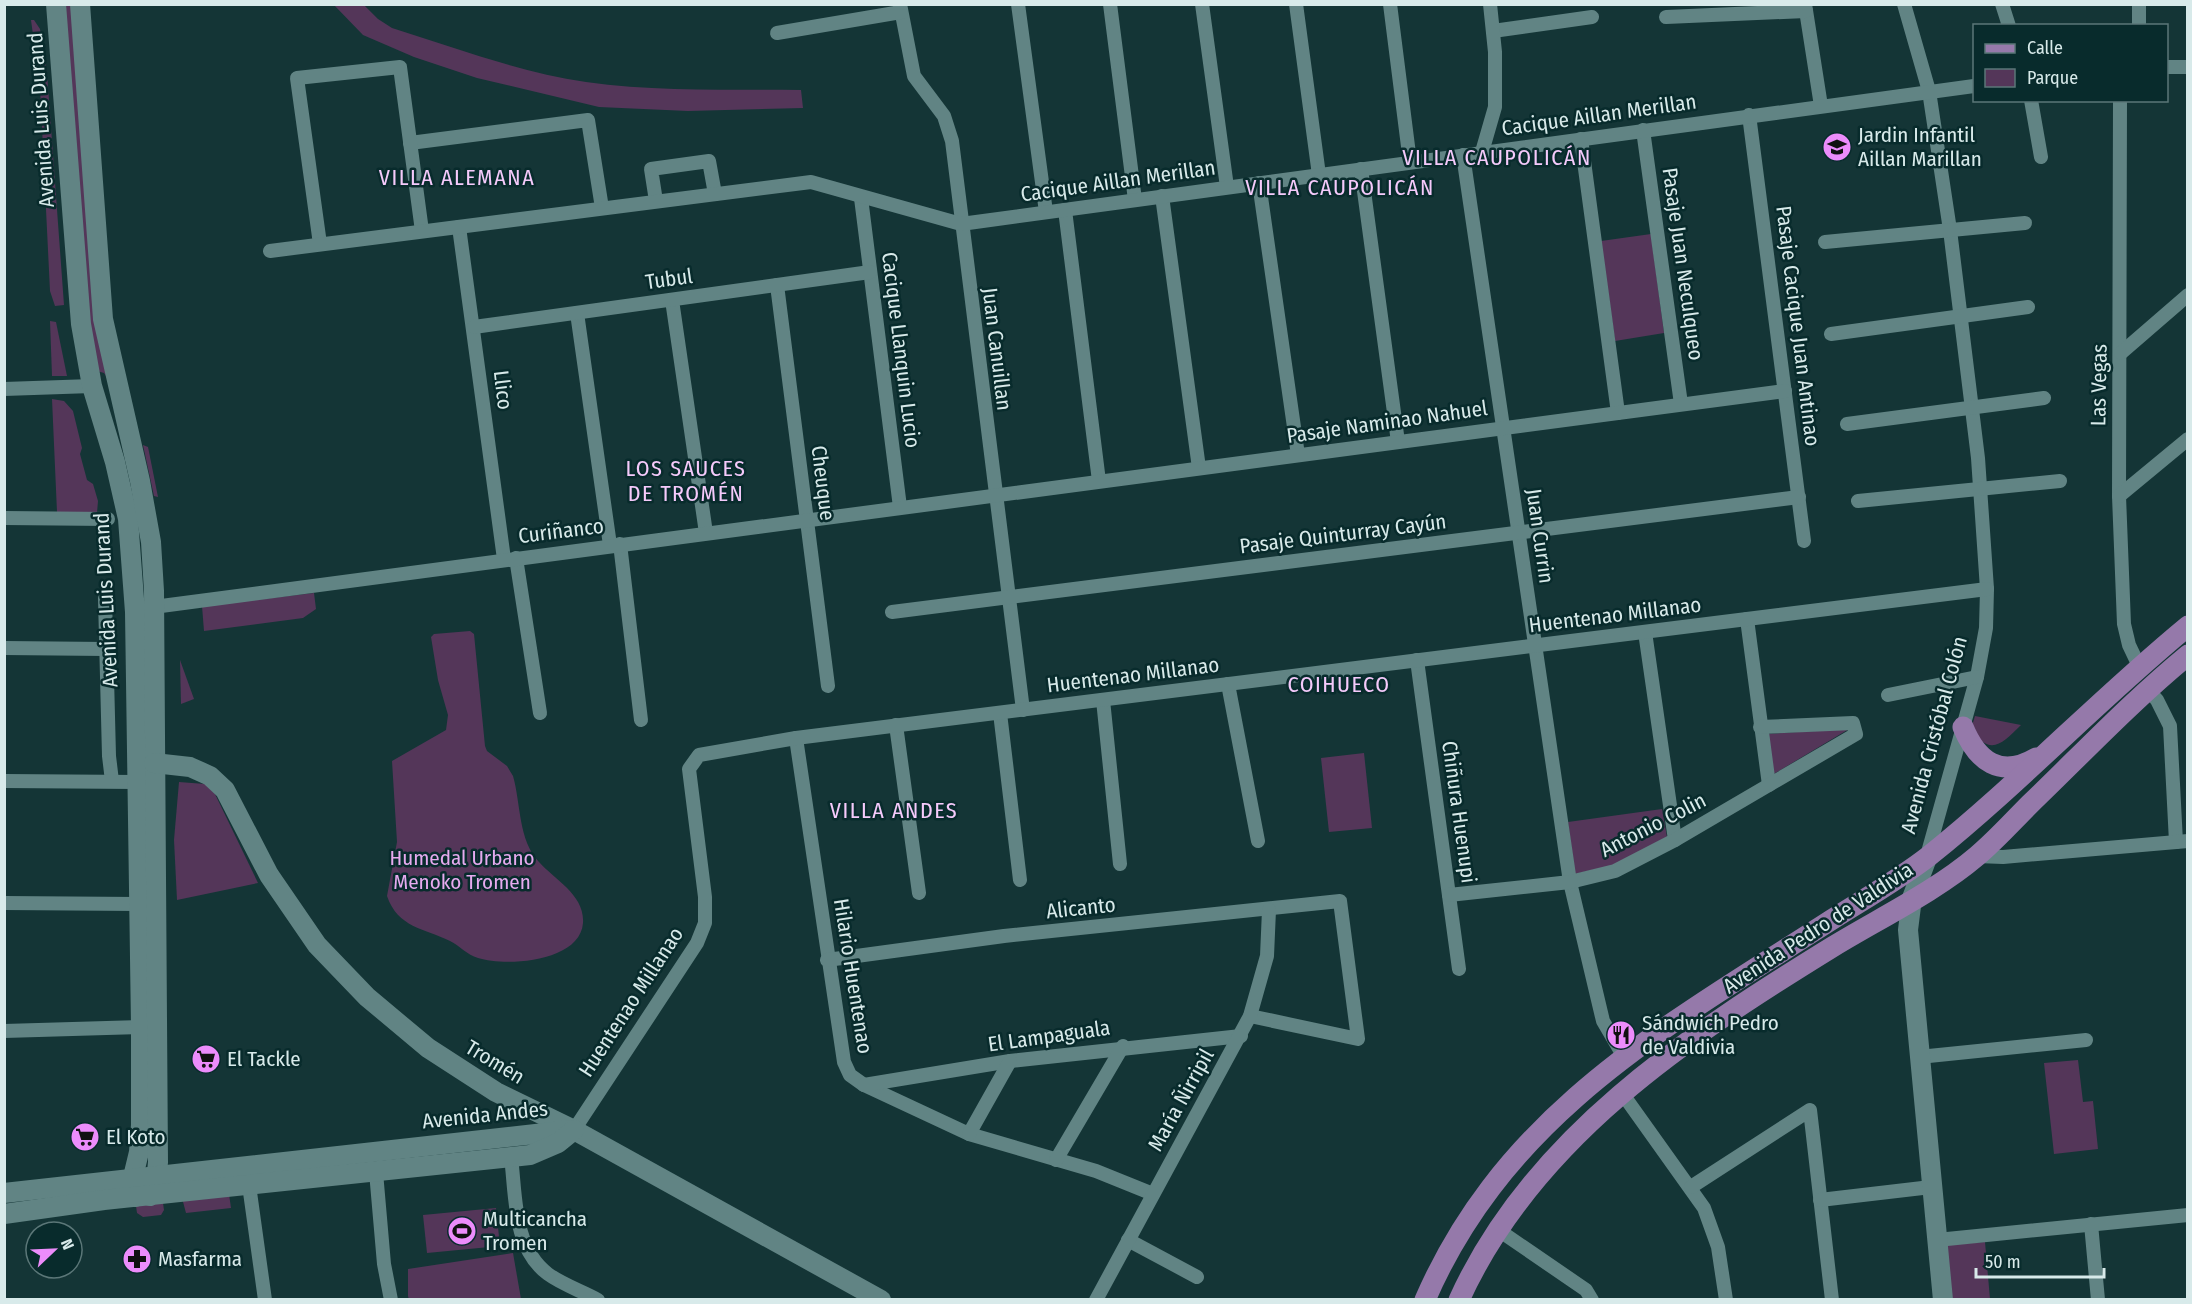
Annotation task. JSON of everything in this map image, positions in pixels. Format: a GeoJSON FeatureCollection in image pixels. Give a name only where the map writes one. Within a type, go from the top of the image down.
{"type":"FeatureCollection","features":[{"type":"Feature","properties":{"kind":"main road","name":"Avenida Pedro de Valdivia"},"geometry":{"type":"LineString","coordinates":[[1425,1299],[1461,1229],[1511,1160],[1572,1099],[1624,1058],[1927,858],[2047,752],[2139,666],[2187,626]]}},
{"type":"Feature","properties":{"kind":"main road","name":"Avenida Pedro de Valdivia"},"geometry":{"type":"LineString","coordinates":[[1459,1299],[1497,1229],[1532,1183],[1566,1146],[1622,1093],[1706,1029],[1774,983],[1977,856],[2147,689],[2187,655]]}},
{"type":"Feature","properties":{"kind":"main road"},"geometry":{"type":"LineString","coordinates":[[1963,727],[1980,757],[1996,765],[2018,765],[2047,752]]}},
{"type":"Feature","properties":{"kind":"street","name":"Avenida Luis Durand"},"geometry":{"type":"LineString","coordinates":[[56,4],[81,324],[92,386],[115,462],[128,519],[148,773],[157,1175],[143,1197]]}},
{"type":"Feature","properties":{"kind":"street","name":"Avenida Luis Durand"},"geometry":{"type":"LineString","coordinates":[[80,4],[103,319],[131,437],[151,542],[154,604],[148,773],[138,904],[141,1028],[140,1134],[133,1177],[143,1197]]}},
{"type":"Feature","properties":{"kind":"street"},"geometry":{"type":"LineString","coordinates":[[1018,4],[1046,212]]}},
{"type":"Feature","properties":{"kind":"street"},"geometry":{"type":"LineString","coordinates":[[1110,4],[1136,200]]}},
{"type":"Feature","properties":{"kind":"street"},"geometry":{"type":"LineString","coordinates":[[1202,4],[1227,187]]}},
{"type":"Feature","properties":{"kind":"street"},"geometry":{"type":"LineString","coordinates":[[1296,4],[1319,175]]}},
{"type":"Feature","properties":{"kind":"street"},"geometry":{"type":"LineString","coordinates":[[1389,4],[1410,162]]}},
{"type":"Feature","properties":{"kind":"street"},"geometry":{"type":"LineString","coordinates":[[1482,152],[1495,107],[1490,4]]}},
{"type":"Feature","properties":{"kind":"street","name":"Avenida Cristóbal Colón"},"geometry":{"type":"LineString","coordinates":[[1904,4],[1929,91],[1950,230],[1981,489],[1988,589],[1986,628],[1977,677],[1927,858],[1912,898],[1908,930],[1942,1299]]}},
{"type":"Feature","properties":{"kind":"street"},"geometry":{"type":"LineString","coordinates":[[2002,4],[2008,24]]}},
{"type":"Feature","properties":{"kind":"street"},"geometry":{"type":"LineString","coordinates":[[2139,4],[2139,24]]}},
{"type":"Feature","properties":{"kind":"street"},"geometry":{"type":"LineString","coordinates":[[777,33],[901,8]]}},
{"type":"Feature","properties":{"kind":"street","name":"Juan Canuillan"},"geometry":{"type":"LineString","coordinates":[[901,8],[914,76],[949,127],[1023,710]]}},
{"type":"Feature","properties":{"kind":"street"},"geometry":{"type":"LineString","coordinates":[[1666,17],[1806,8],[1821,106]]}},
{"type":"Feature","properties":{"kind":"street"},"geometry":{"type":"LineString","coordinates":[[1493,31],[1592,17]]}},
{"type":"Feature","properties":{"kind":"street"},"geometry":{"type":"LineString","coordinates":[[320,244],[297,78],[400,67],[422,231]]}},
{"type":"Feature","properties":{"kind":"street"},"geometry":{"type":"LineString","coordinates":[[2168,67],[2187,67]]}},
{"type":"Feature","properties":{"kind":"street","name":"Cacique Aillan Merillan"},"geometry":{"type":"LineString","coordinates":[[270,250],[811,182],[861,198],[961,224],[1973,86]]}},
{"type":"Feature","properties":{"kind":"street"},"geometry":{"type":"LineString","coordinates":[[2031,102],[2041,157]]}},
{"type":"Feature","properties":{"kind":"street","name":"Las Vegas"},"geometry":{"type":"LineString","coordinates":[[2120,102],[2119,496],[2124,624],[2129,645],[2139,666]]}},
{"type":"Feature","properties":{"kind":"street","name":"Pasaje Cacique Juan Antinao"},"geometry":{"type":"LineString","coordinates":[[1749,116],[1804,541]]}},
{"type":"Feature","properties":{"kind":"street"},"geometry":{"type":"LineString","coordinates":[[410,143],[588,120],[602,208]]}},
{"type":"Feature","properties":{"kind":"street","name":"Pasaje Juan Neculqueo"},"geometry":{"type":"LineString","coordinates":[[1643,130],[1681,405]]}},
{"type":"Feature","properties":{"kind":"street"},"geometry":{"type":"LineString","coordinates":[[1581,139],[1618,413]]}},
{"type":"Feature","properties":{"kind":"street","name":"Juan Currin"},"geometry":{"type":"LineString","coordinates":[[1463,155],[1570,882],[1603,1021],[1624,1058]]}},
{"type":"Feature","properties":{"kind":"street"},"geometry":{"type":"LineString","coordinates":[[656,201],[651,169],[710,161],[715,194]]}},
{"type":"Feature","properties":{"kind":"street"},"geometry":{"type":"LineString","coordinates":[[1361,169],[1398,442]]}},
{"type":"Feature","properties":{"kind":"street"},"geometry":{"type":"LineString","coordinates":[[1259,183],[1298,455]]}},
{"type":"Feature","properties":{"kind":"street"},"geometry":{"type":"LineString","coordinates":[[1162,196],[1199,468]]}},
{"type":"Feature","properties":{"kind":"street","name":"Cacique Llanquin Lucio"},"geometry":{"type":"LineString","coordinates":[[861,198],[900,507]]}},
{"type":"Feature","properties":{"kind":"street"},"geometry":{"type":"LineString","coordinates":[[1065,210],[1099,481]]}},
{"type":"Feature","properties":{"kind":"street"},"geometry":{"type":"LineString","coordinates":[[1825,242],[2025,223]]}},
{"type":"Feature","properties":{"kind":"street","name":"Llico"},"geometry":{"type":"LineString","coordinates":[[459,227],[510,558],[540,713]]}},
{"type":"Feature","properties":{"kind":"street","name":"Tubul"},"geometry":{"type":"LineString","coordinates":[[474,327],[870,272]]}},
{"type":"Feature","properties":{"kind":"street","name":"Cheuque"},"geometry":{"type":"LineString","coordinates":[[777,285],[828,686]]}},
{"type":"Feature","properties":{"kind":"street"},"geometry":{"type":"LineString","coordinates":[[2121,353],[2187,295]]}},
{"type":"Feature","properties":{"kind":"street"},"geometry":{"type":"LineString","coordinates":[[672,300],[706,533]]}},
{"type":"Feature","properties":{"kind":"street"},"geometry":{"type":"LineString","coordinates":[[1831,334],[2028,307]]}},
{"type":"Feature","properties":{"kind":"street"},"geometry":{"type":"LineString","coordinates":[[577,313],[641,720]]}},
{"type":"Feature","properties":{"kind":"street"},"geometry":{"type":"LineString","coordinates":[[4,389],[92,386],[108,388],[126,417]]}},
{"type":"Feature","properties":{"kind":"street","name":"Pasaje Naminao Nahuel"},"geometry":{"type":"LineString","coordinates":[[994,495],[1785,391]]}},
{"type":"Feature","properties":{"kind":"street"},"geometry":{"type":"LineString","coordinates":[[1847,424],[2044,398]]}},
{"type":"Feature","properties":{"kind":"street"},"geometry":{"type":"LineString","coordinates":[[115,462],[123,445],[131,437]]}},
{"type":"Feature","properties":{"kind":"street"},"geometry":{"type":"LineString","coordinates":[[2119,496],[2187,438]]}},
{"type":"Feature","properties":{"kind":"street"},"geometry":{"type":"LineString","coordinates":[[1858,501],[2060,481]]}},
{"type":"Feature","properties":{"kind":"street","name":"Curiñanco"},"geometry":{"type":"LineString","coordinates":[[135,612],[154,604],[994,495]]}},
{"type":"Feature","properties":{"kind":"street","name":"Pasaje Quinturray Cayún"},"geometry":{"type":"LineString","coordinates":[[892,612],[1799,497]]}},
{"type":"Feature","properties":{"kind":"street"},"geometry":{"type":"LineString","coordinates":[[4,518],[108,519]]}},
{"type":"Feature","properties":{"kind":"street","name":"Huentenao Millanao"},"geometry":{"type":"LineString","coordinates":[[574,1130],[697,943],[705,923],[705,897],[690,774],[691,763],[704,754],[796,738],[896,725],[1988,589]]}},
{"type":"Feature","properties":{"kind":"street"},"geometry":{"type":"LineString","coordinates":[[105,598],[112,782]]}},
{"type":"Feature","properties":{"kind":"street"},"geometry":{"type":"LineString","coordinates":[[1747,619],[1769,785]]}},
{"type":"Feature","properties":{"kind":"street"},"geometry":{"type":"LineString","coordinates":[[1644,632],[1675,840]]}},
{"type":"Feature","properties":{"kind":"street"},"geometry":{"type":"LineString","coordinates":[[4,648],[106,649]]}},
{"type":"Feature","properties":{"kind":"street","name":"Chiñura Huenupi"},"geometry":{"type":"LineString","coordinates":[[1417,660],[1459,969]]}},
{"type":"Feature","properties":{"kind":"street"},"geometry":{"type":"LineString","coordinates":[[1888,696],[1977,677]]}},
{"type":"Feature","properties":{"kind":"street"},"geometry":{"type":"LineString","coordinates":[[1228,684],[1258,841]]}},
{"type":"Feature","properties":{"kind":"street"},"geometry":{"type":"LineString","coordinates":[[1977,856],[2003,857],[2182,841],[2170,726],[2157,700],[2147,689]]}},
{"type":"Feature","properties":{"kind":"street"},"geometry":{"type":"LineString","coordinates":[[1103,700],[1119,864]]}},
{"type":"Feature","properties":{"kind":"street"},"geometry":{"type":"LineString","coordinates":[[1000,713],[1020,880]]}},
{"type":"Feature","properties":{"kind":"street","name":"Antonio Colin"},"geometry":{"type":"LineString","coordinates":[[1449,895],[1570,882],[1615,871],[1675,840],[1856,734],[1853,723],[1760,727]]}},
{"type":"Feature","properties":{"kind":"street"},"geometry":{"type":"LineString","coordinates":[[896,725],[919,893]]}},
{"type":"Feature","properties":{"kind":"street","name":"Hilario Huentenao"},"geometry":{"type":"LineString","coordinates":[[796,738],[827,960],[844,1062],[850,1075],[864,1085],[969,1134],[1096,1171],[1154,1194]]}},
{"type":"Feature","properties":{"kind":"street","name":"Tromén"},"geometry":{"type":"LineString","coordinates":[[148,773],[190,767],[210,776],[225,790],[269,875],[317,945],[367,997],[412,1036],[461,1071],[532,1111],[574,1130],[881,1299]]}},
{"type":"Feature","properties":{"kind":"street"},"geometry":{"type":"LineString","coordinates":[[4,781],[112,782],[148,773]]}},
{"type":"Feature","properties":{"kind":"street","name":"Alicanto"},"geometry":{"type":"LineString","coordinates":[[827,960],[1004,936],[1340,901],[1358,1039],[1250,1016]]}},
{"type":"Feature","properties":{"kind":"street"},"geometry":{"type":"LineString","coordinates":[[4,903],[138,904]]}},
{"type":"Feature","properties":{"kind":"street","name":"María Ñirripil"},"geometry":{"type":"LineString","coordinates":[[1096,1299],[1250,1016],[1267,956],[1269,910]]}},
{"type":"Feature","properties":{"kind":"street"},"geometry":{"type":"LineString","coordinates":[[4,1031],[141,1028]]}},
{"type":"Feature","properties":{"kind":"street","name":"El Lampaguala"},"geometry":{"type":"LineString","coordinates":[[864,1085],[1010,1061],[1241,1036]]}},
{"type":"Feature","properties":{"kind":"street"},"geometry":{"type":"LineString","coordinates":[[1919,1058],[2086,1040]]}},
{"type":"Feature","properties":{"kind":"street"},"geometry":{"type":"LineString","coordinates":[[1056,1160],[1123,1047]]}},
{"type":"Feature","properties":{"kind":"street"},"geometry":{"type":"LineString","coordinates":[[969,1134],[1010,1061]]}},
{"type":"Feature","properties":{"kind":"street"},"geometry":{"type":"LineString","coordinates":[[1622,1093],[1691,1186],[1704,1208],[1718,1247],[1726,1299]]}},
{"type":"Feature","properties":{"kind":"street"},"geometry":{"type":"LineString","coordinates":[[1691,1186],[1810,1110],[1832,1299]]}},
{"type":"Feature","properties":{"kind":"street","name":"Avenida Andes"},"geometry":{"type":"LineString","coordinates":[[4,1214],[249,1185],[512,1158],[530,1155],[552,1147],[574,1130]]}},
{"type":"Feature","properties":{"kind":"street","name":"Avenida Andes"},"geometry":{"type":"LineString","coordinates":[[4,1193],[574,1130]]}},
{"type":"Feature","properties":{"kind":"street"},"geometry":{"type":"LineString","coordinates":[[512,1158],[520,1231],[531,1256],[549,1275],[598,1299]]}},
{"type":"Feature","properties":{"kind":"street"},"geometry":{"type":"LineString","coordinates":[[376,1172],[384,1264],[391,1299]]}},
{"type":"Feature","properties":{"kind":"street"},"geometry":{"type":"LineString","coordinates":[[249,1185],[265,1299]]}},
{"type":"Feature","properties":{"kind":"street"},"geometry":{"type":"LineString","coordinates":[[1820,1200],[1931,1187]]}},
{"type":"Feature","properties":{"kind":"street"},"geometry":{"type":"LineString","coordinates":[[1937,1240],[2187,1215]]}},
{"type":"Feature","properties":{"kind":"street"},"geometry":{"type":"LineString","coordinates":[[2091,1224],[2098,1299]]}},
{"type":"Feature","properties":{"kind":"street"},"geometry":{"type":"LineString","coordinates":[[1497,1229],[1586,1296]]}},
{"type":"Feature","properties":{"kind":"street"},"geometry":{"type":"LineString","coordinates":[[1128,1240],[1197,1277]]}},
{"type":"Feature","properties":{"kind":"green space"},"geometry":{"type":"Polygon","coordinates":[[[62,5],[71,5],[108,379],[104,373],[97,371],[88,321],[62,5]]]}},
{"type":"Feature","properties":{"kind":"green space"},"geometry":{"type":"Polygon","coordinates":[[[334,5],[364,5],[378,19],[392,28],[488,59],[561,78],[639,87],[801,90],[803,108],[688,111],[599,107],[477,78],[414,57],[363,35],[334,5]]]}},
{"type":"Feature","properties":{"kind":"green space"},"geometry":{"type":"Polygon","coordinates":[[[31,20],[34,20],[40,29],[47,73],[64,305],[55,306],[50,291],[40,87],[31,20]]]}},
{"type":"Feature","properties":{"kind":"green space"},"geometry":{"type":"Polygon","coordinates":[[[1651,234],[1664,333],[1615,341],[1601,241],[1651,234]]]}},
{"type":"Feature","properties":{"kind":"green space"},"geometry":{"type":"Polygon","coordinates":[[[50,321],[56,322],[67,376],[52,376],[50,321]]]}},
{"type":"Feature","properties":{"kind":"green space"},"geometry":{"type":"Polygon","coordinates":[[[52,399],[64,401],[73,411],[87,480],[93,484],[98,501],[97,513],[57,512],[52,399]]]}},
{"type":"Feature","properties":{"kind":"green space"},"geometry":{"type":"Polygon","coordinates":[[[143,445],[148,447],[158,497],[154,496],[143,445]]]}},
{"type":"Feature","properties":{"kind":"green space"},"geometry":{"type":"Polygon","coordinates":[[[314,593],[316,609],[303,618],[204,631],[202,606],[314,593]]]}},
{"type":"Feature","properties":{"kind":"green space","name":"Humedal Urbano Menoko Tromen"},"geometry":{"type":"Polygon","coordinates":[[[470,631],[474,634],[485,746],[487,751],[507,766],[513,776],[521,821],[532,853],[574,896],[582,913],[583,923],[579,936],[556,954],[540,959],[506,962],[474,957],[450,941],[405,921],[392,907],[387,896],[397,842],[392,761],[446,730],[448,715],[438,680],[431,637],[434,634],[470,631]]]}},
{"type":"Feature","properties":{"kind":"green space"},"geometry":{"type":"Polygon","coordinates":[[[180,660],[194,699],[181,704],[180,660]]]}},
{"type":"Feature","properties":{"kind":"green space"},"geometry":{"type":"Polygon","coordinates":[[[1975,716],[2021,725],[2002,742],[1990,745],[1978,738],[1971,729],[1975,716]]]}},
{"type":"Feature","properties":{"kind":"green space"},"geometry":{"type":"Polygon","coordinates":[[[1849,729],[1772,775],[1766,734],[1849,729]]]}},
{"type":"Feature","properties":{"kind":"green space"},"geometry":{"type":"Polygon","coordinates":[[[1364,753],[1372,828],[1329,832],[1321,758],[1364,753]]]}},
{"type":"Feature","properties":{"kind":"green space"},"geometry":{"type":"Polygon","coordinates":[[[179,782],[205,784],[215,794],[258,883],[177,900],[174,840],[179,782]]]}},
{"type":"Feature","properties":{"kind":"green space"},"geometry":{"type":"Polygon","coordinates":[[[1662,809],[1667,837],[1614,865],[1575,874],[1568,822],[1662,809]]]}},
{"type":"Feature","properties":{"kind":"green space"},"geometry":{"type":"Polygon","coordinates":[[[2078,1060],[2083,1102],[2093,1101],[2098,1149],[2054,1154],[2044,1063],[2078,1060]]]}},
{"type":"Feature","properties":{"kind":"green space"},"geometry":{"type":"Polygon","coordinates":[[[229,1194],[231,1208],[186,1213],[182,1198],[229,1194]]]}},
{"type":"Feature","properties":{"kind":"green space"},"geometry":{"type":"Polygon","coordinates":[[[163,1203],[164,1210],[161,1215],[143,1217],[137,1213],[136,1206],[163,1203]]]}},
{"type":"Feature","properties":{"kind":"green space","name":"Multicancha Tromen"},"geometry":{"type":"Polygon","coordinates":[[[496,1208],[500,1246],[427,1253],[423,1215],[496,1208]]]}},
{"type":"Feature","properties":{"kind":"green space"},"geometry":{"type":"Polygon","coordinates":[[[1985,1242],[1990,1299],[1950,1299],[1945,1245],[1985,1242]]]}},
{"type":"Feature","properties":{"kind":"green space"},"geometry":{"type":"Polygon","coordinates":[[[513,1253],[521,1299],[409,1300],[408,1269],[513,1253]]]}},
{"type":"Feature","properties":{"kind":"place","name":"Jardin Infantil Aillan Marillan"},"geometry":{"type":"Point","coordinates":[1837,147]}},
{"type":"Feature","properties":{"kind":"place","name":"Sándwich Pedro de Valdivia"},"geometry":{"type":"Point","coordinates":[1621,1035]}},
{"type":"Feature","properties":{"kind":"place","name":"El Tackle"},"geometry":{"type":"Point","coordinates":[206,1059]}},
{"type":"Feature","properties":{"kind":"place","name":"El Koto"},"geometry":{"type":"Point","coordinates":[85,1137]}},
{"type":"Feature","properties":{"kind":"place","name":"Multicancha Tromen"},"geometry":{"type":"Point","coordinates":[462,1231]}},
{"type":"Feature","properties":{"kind":"place","name":"Masfarma"},"geometry":{"type":"Point","coordinates":[137,1259]}},
{"type":"Feature","properties":{"kind":"district","name":"VILLA CAUPOLICÁN"},"geometry":{"type":"Point","coordinates":[1497,157]}},
{"type":"Feature","properties":{"kind":"district","name":"VILLA ALEMANA"},"geometry":{"type":"Point","coordinates":[457,177]}},
{"type":"Feature","properties":{"kind":"district","name":"VILLA CAUPOLICÁN"},"geometry":{"type":"Point","coordinates":[1340,187]}},
{"type":"Feature","properties":{"kind":"district","name":"LOS SAUCES DE TROMÉN"},"geometry":{"type":"Point","coordinates":[686,480]}},
{"type":"Feature","properties":{"kind":"district","name":"COIHUECO"},"geometry":{"type":"Point","coordinates":[1339,684]}},
{"type":"Feature","properties":{"kind":"district","name":"VILLA ANDES"},"geometry":{"type":"Point","coordinates":[894,810]}}]}
